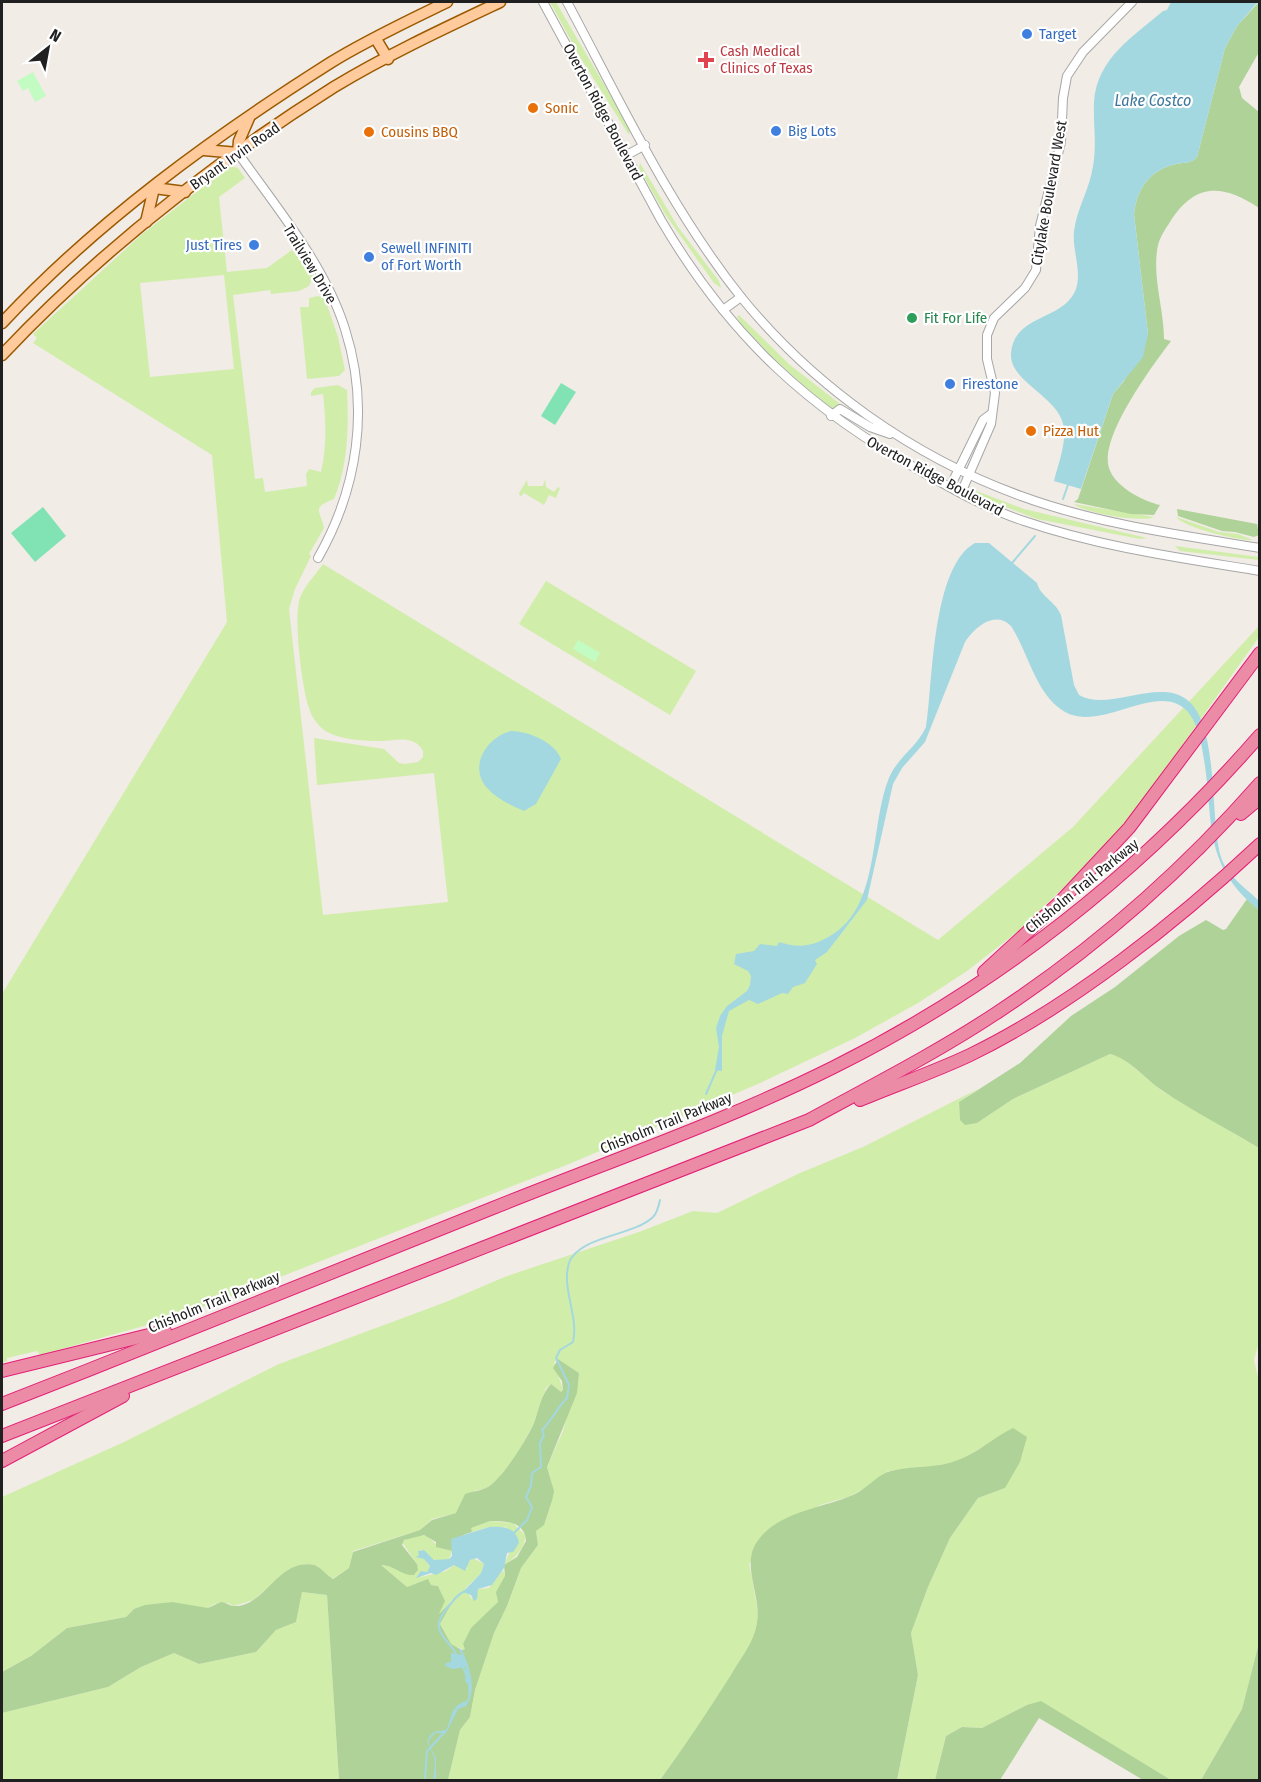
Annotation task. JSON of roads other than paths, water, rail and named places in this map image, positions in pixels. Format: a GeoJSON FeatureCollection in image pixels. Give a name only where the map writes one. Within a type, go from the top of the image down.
{"type":"FeatureCollection","features":[{"type":"Feature","properties":{"kind":"highway"},"geometry":{"type":"LineString","coordinates":[[954,999],[1059,903],[1129,828],[1258,654]]}},
{"type":"Feature","properties":{"kind":"highway"},"geometry":{"type":"LineString","coordinates":[[1224,776],[1260,724]]}},
{"type":"Feature","properties":{"kind":"highway","name":"Chisholm Trail Parkway"},"geometry":{"type":"LineString","coordinates":[[2,1404],[765,1100],[837,1066],[954,999],[1058,927],[1130,869],[1224,776],[1260,735]]}},
{"type":"Feature","properties":{"kind":"highway"},"geometry":{"type":"LineString","coordinates":[[1175,873],[1260,783]]}},
{"type":"Feature","properties":{"kind":"highway"},"geometry":{"type":"LineString","coordinates":[[809,1120],[994,1015],[1057,971],[1139,905],[1260,798]]}},
{"type":"Feature","properties":{"kind":"highway"},"geometry":{"type":"LineString","coordinates":[[2,1436],[970,1055],[1101,973],[1211,888],[1260,844]]}},
{"type":"Feature","properties":{"kind":"highway"},"geometry":{"type":"LineString","coordinates":[[2,1371],[93,1347],[199,1324]]}},
{"type":"Feature","properties":{"kind":"highway"},"geometry":{"type":"LineString","coordinates":[[2,1461],[169,1372]]}},
{"type":"Feature","properties":{"kind":"main road","name":"Bryant Irvin Road"},"geometry":{"type":"LineString","coordinates":[[2,324],[73,255],[203,150],[332,62],[447,2]]}},
{"type":"Feature","properties":{"kind":"main road","name":"Bryant Irvin Road"},"geometry":{"type":"LineString","coordinates":[[2,355],[79,281],[146,223],[238,153],[335,87],[500,2]]}},
{"type":"Feature","properties":{"kind":"main road"},"geometry":{"type":"LineString","coordinates":[[376,39],[388,59]]}},
{"type":"Feature","properties":{"kind":"main road"},"geometry":{"type":"LineString","coordinates":[[203,150],[238,153],[239,141],[249,118]]}},
{"type":"Feature","properties":{"kind":"main road"},"geometry":{"type":"LineString","coordinates":[[146,223],[154,188],[185,192]]}},
{"type":"Feature","properties":{"kind":"street","name":"Overton Ridge Boulevard"},"geometry":{"type":"LineString","coordinates":[[543,2],[671,237],[723,310],[754,347],[831,416],[879,449],[961,493],[1024,521],[1068,534],[1260,571]]}},
{"type":"Feature","properties":{"kind":"street","name":"Overton Ridge Boulevard"},"geometry":{"type":"LineString","coordinates":[[567,2],[645,145],[698,235],[741,297],[802,363],[899,437],[958,469],[1021,496],[1071,512],[1260,548]]}},
{"type":"Feature","properties":{"kind":"street","name":"Citylake Boulevard West"},"geometry":{"type":"LineString","coordinates":[[961,493],[991,424],[995,393],[987,359],[987,335],[994,318],[1025,288],[1036,270],[1040,226],[1061,141],[1063,98],[1067,76],[1072,67],[1132,2]]}},
{"type":"Feature","properties":{"kind":"street"},"geometry":{"type":"LineString","coordinates":[[627,155],[645,145]]}},
{"type":"Feature","properties":{"kind":"street","name":"Trailview Drive"},"geometry":{"type":"LineString","coordinates":[[238,153],[326,285],[345,328],[352,358],[359,422],[356,454],[343,506],[318,558]]}},
{"type":"Feature","properties":{"kind":"street"},"geometry":{"type":"LineString","coordinates":[[723,310],[741,297]]}},
{"type":"Feature","properties":{"kind":"street"},"geometry":{"type":"LineString","coordinates":[[831,416],[840,409],[870,427],[899,437]]}},
{"type":"Feature","properties":{"kind":"street"},"geometry":{"type":"LineString","coordinates":[[950,487],[983,420],[991,414]]}},
{"type":"Feature","properties":{"kind":"street"},"geometry":{"type":"LineString","coordinates":[[1248,569],[1260,576]]}},
{"type":"Feature","properties":{"kind":"water","name":"Lake Costco"},"geometry":{"type":"Polygon","coordinates":[[[1171,2],[1258,2],[1237,26],[1225,48],[1197,157],[1190,162],[1176,164],[1159,171],[1146,181],[1138,196],[1134,214],[1148,334],[1143,357],[1113,394],[1081,489],[1054,481],[1064,441],[1064,428],[1054,407],[1018,373],[1011,353],[1014,340],[1021,331],[1061,307],[1076,289],[1078,275],[1074,231],[1093,166],[1094,102],[1102,73],[1118,50],[1167,10],[1171,2]]]}},
{"type":"Feature","properties":{"kind":"water"},"geometry":{"type":"Polygon","coordinates":[[[975,543],[989,543],[1037,583],[1041,592],[1059,610],[1074,685],[1079,695],[1104,700],[1147,693],[1175,693],[1186,699],[1197,711],[1209,749],[1217,840],[1221,857],[1232,876],[1259,901],[1259,910],[1240,892],[1227,875],[1219,857],[1210,820],[1201,743],[1196,726],[1188,712],[1175,703],[1161,701],[1093,716],[1077,716],[1062,710],[1045,693],[1038,682],[1011,626],[1005,621],[992,620],[980,626],[965,642],[925,742],[902,768],[893,784],[867,900],[827,952],[815,960],[817,964],[805,983],[793,987],[788,994],[782,993],[758,1004],[749,1000],[729,1011],[722,1036],[722,1071],[715,1070],[719,1047],[716,1028],[720,1016],[727,1006],[747,991],[750,985],[751,976],[748,971],[734,964],[736,954],[754,951],[760,944],[777,946],[779,942],[799,946],[817,942],[830,936],[846,923],[858,906],[866,886],[889,778],[926,727],[937,629],[942,601],[950,576],[961,556],[975,543]]]}},
{"type":"Feature","properties":{"kind":"water"},"geometry":{"type":"Polygon","coordinates":[[[511,731],[540,739],[553,747],[561,759],[536,804],[524,811],[492,793],[479,772],[483,754],[488,746],[502,734],[511,731]]]}},
{"type":"Feature","properties":{"kind":"water"},"geometry":{"type":"Polygon","coordinates":[[[489,1527],[512,1531],[519,1543],[513,1552],[507,1553],[504,1568],[492,1585],[478,1589],[477,1599],[474,1601],[471,1595],[463,1592],[481,1573],[484,1564],[477,1558],[470,1560],[465,1571],[454,1565],[436,1575],[431,1573],[416,1578],[421,1571],[427,1572],[430,1566],[424,1559],[416,1557],[419,1555],[418,1551],[424,1550],[434,1560],[449,1559],[452,1556],[451,1539],[489,1527]]]}},
{"type":"Feature","properties":{"kind":"water"},"geometry":{"type":"Polygon","coordinates":[[[458,1648],[462,1650],[470,1671],[472,1686],[470,1700],[466,1706],[458,1709],[446,1733],[435,1733],[429,1740],[429,1745],[436,1758],[436,1778],[433,1780],[435,1760],[428,1744],[428,1738],[434,1732],[446,1730],[454,1709],[469,1696],[468,1684],[465,1681],[466,1667],[453,1669],[445,1666],[446,1663],[451,1662],[451,1653],[462,1655],[458,1648]]]}},
{"type":"Feature","properties":{"kind":"waterway"},"geometry":{"type":"LineString","coordinates":[[1063,499],[1069,482]]}},
{"type":"Feature","properties":{"kind":"waterway"},"geometry":{"type":"LineString","coordinates":[[1012,563],[1035,536]]}},
{"type":"Feature","properties":{"kind":"waterway"},"geometry":{"type":"LineString","coordinates":[[706,1094],[717,1069]]}},
{"type":"Feature","properties":{"kind":"waterway"},"geometry":{"type":"LineString","coordinates":[[513,1534],[527,1520],[532,1507],[526,1497],[531,1486],[532,1473],[541,1467],[540,1443],[544,1435],[542,1430],[567,1398],[569,1385],[556,1358],[560,1350],[573,1342],[574,1322],[567,1282],[569,1263],[574,1254],[583,1247],[644,1223],[654,1215],[660,1200]]}},
{"type":"Feature","properties":{"kind":"waterway"},"geometry":{"type":"LineString","coordinates":[[458,1657],[441,1634],[439,1622],[459,1594],[465,1591]]}},
{"type":"Feature","properties":{"kind":"waterway"},"geometry":{"type":"LineString","coordinates":[[462,1665],[467,1676]]}},
{"type":"Feature","properties":{"kind":"waterway"},"geometry":{"type":"LineString","coordinates":[[425,1780],[427,1751],[444,1733]]}},
{"type":"Feature","properties":{"kind":"place","name":"Target"},"geometry":{"type":"Point","coordinates":[1027,34]}},
{"type":"Feature","properties":{"kind":"place","name":"Cash Medical Clinics of Texas"},"geometry":{"type":"Point","coordinates":[706,60]}},
{"type":"Feature","properties":{"kind":"place","name":"Sonic"},"geometry":{"type":"Point","coordinates":[533,108]}},
{"type":"Feature","properties":{"kind":"place","name":"Big Lots"},"geometry":{"type":"Point","coordinates":[776,131]}},
{"type":"Feature","properties":{"kind":"place","name":"Cousins BBQ"},"geometry":{"type":"Point","coordinates":[369,132]}},
{"type":"Feature","properties":{"kind":"place","name":"Just Tires"},"geometry":{"type":"Point","coordinates":[254,245]}},
{"type":"Feature","properties":{"kind":"place","name":"Sewell INFINITI of Fort Worth"},"geometry":{"type":"Point","coordinates":[369,257]}},
{"type":"Feature","properties":{"kind":"place","name":"Fit For Life"},"geometry":{"type":"Point","coordinates":[912,318]}},
{"type":"Feature","properties":{"kind":"place","name":"Firestone"},"geometry":{"type":"Point","coordinates":[950,384]}},
{"type":"Feature","properties":{"kind":"place","name":"Pizza Hut"},"geometry":{"type":"Point","coordinates":[1031,431]}}]}
